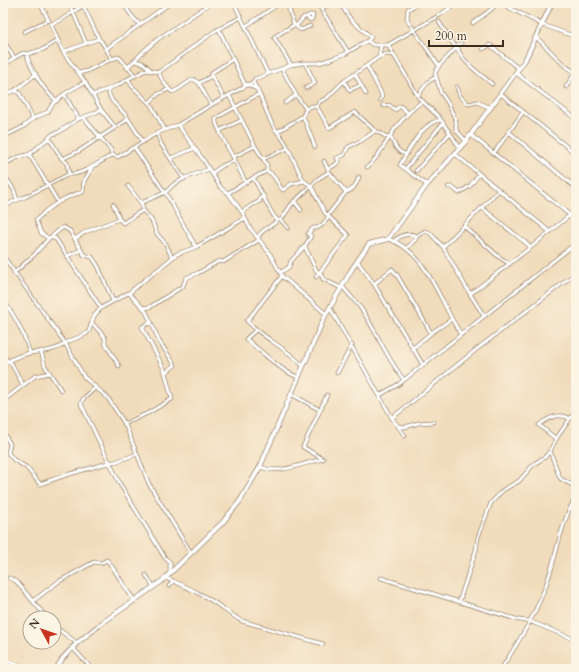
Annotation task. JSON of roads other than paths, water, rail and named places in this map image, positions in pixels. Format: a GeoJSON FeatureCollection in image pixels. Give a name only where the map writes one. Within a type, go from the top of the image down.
{"type":"FeatureCollection","features":[{"type":"Feature","properties":{"kind":"street"},"geometry":{"type":"LineString","coordinates":[[41,3],[63,52],[115,127]]}},
{"type":"Feature","properties":{"kind":"street"},"geometry":{"type":"LineString","coordinates":[[68,3],[86,43]]}},
{"type":"Feature","properties":{"kind":"street"},"geometry":{"type":"LineString","coordinates":[[51,24],[61,20],[87,3]]}},
{"type":"Feature","properties":{"kind":"street"},"geometry":{"type":"LineString","coordinates":[[123,3],[140,25]]}},
{"type":"Feature","properties":{"kind":"street"},"geometry":{"type":"LineString","coordinates":[[106,49],[170,3]]}},
{"type":"Feature","properties":{"kind":"street"},"geometry":{"type":"LineString","coordinates":[[127,68],[158,39],[207,4],[211,3]]}},
{"type":"Feature","properties":{"kind":"street"},"geometry":{"type":"LineString","coordinates":[[234,3],[268,74]]}},
{"type":"Feature","properties":{"kind":"street"},"geometry":{"type":"LineString","coordinates":[[246,26],[280,3]]}},
{"type":"Feature","properties":{"kind":"street"},"geometry":{"type":"LineString","coordinates":[[287,3],[294,24],[301,30],[310,26]]}},
{"type":"Feature","properties":{"kind":"street"},"geometry":{"type":"LineString","coordinates":[[291,66],[274,37],[294,24],[297,25],[309,15],[314,15],[331,3]]}},
{"type":"Feature","properties":{"kind":"street"},"geometry":{"type":"LineString","coordinates":[[101,308],[56,239],[50,238],[41,233],[36,220],[58,202],[72,194],[83,192],[84,181],[92,168],[98,162],[112,155],[118,157],[157,133],[178,125],[253,82],[254,79],[291,66],[305,63],[319,63],[348,52],[368,41],[371,37],[351,20],[340,3]]}},
{"type":"Feature","properties":{"kind":"street"},"geometry":{"type":"LineString","coordinates":[[419,3],[411,6],[407,11],[407,18],[413,30],[439,66]]}},
{"type":"Feature","properties":{"kind":"street"},"geometry":{"type":"LineString","coordinates":[[368,41],[373,46],[388,45],[457,3]]}},
{"type":"Feature","properties":{"kind":"street"},"geometry":{"type":"LineString","coordinates":[[473,23],[488,13],[498,3],[511,8],[543,25],[576,38]]}},
{"type":"Feature","properties":{"kind":"street"},"geometry":{"type":"LineString","coordinates":[[511,8],[513,3]]}},
{"type":"Feature","properties":{"kind":"street"},"geometry":{"type":"LineString","coordinates":[[388,239],[427,185],[456,154],[518,71],[530,53],[552,3]]}},
{"type":"Feature","properties":{"kind":"street"},"geometry":{"type":"LineString","coordinates":[[83,6],[99,39],[112,60]]}},
{"type":"Feature","properties":{"kind":"street"},"geometry":{"type":"LineString","coordinates":[[321,9],[348,52]]}},
{"type":"Feature","properties":{"kind":"street"},"geometry":{"type":"LineString","coordinates":[[93,95],[118,85],[145,70],[159,72],[219,29],[242,17]]}},
{"type":"Feature","properties":{"kind":"street"},"geometry":{"type":"LineString","coordinates":[[24,32],[48,20]]}},
{"type":"Feature","properties":{"kind":"street"},"geometry":{"type":"LineString","coordinates":[[438,22],[458,45],[457,49],[461,56],[492,84]]}},
{"type":"Feature","properties":{"kind":"street"},"geometry":{"type":"LineString","coordinates":[[219,29],[246,85],[258,90]]}},
{"type":"Feature","properties":{"kind":"street"},"geometry":{"type":"LineString","coordinates":[[536,38],[565,66],[576,73],[566,87]]}},
{"type":"Feature","properties":{"kind":"street"},"geometry":{"type":"LineString","coordinates":[[63,52],[99,39]]}},
{"type":"Feature","properties":{"kind":"street"},"geometry":{"type":"LineString","coordinates":[[3,40],[14,58]]}},
{"type":"Feature","properties":{"kind":"street"},"geometry":{"type":"LineString","coordinates":[[3,66],[23,53],[27,54],[44,48],[58,40]]}},
{"type":"Feature","properties":{"kind":"street"},"geometry":{"type":"LineString","coordinates":[[380,57],[381,45]]}},
{"type":"Feature","properties":{"kind":"street"},"geometry":{"type":"LineString","coordinates":[[388,45],[418,95],[442,122],[460,148]]}},
{"type":"Feature","properties":{"kind":"street"},"geometry":{"type":"LineString","coordinates":[[458,45],[439,66],[436,72],[436,77],[441,93],[448,103],[453,119],[456,121],[456,130],[466,141]]}},
{"type":"Feature","properties":{"kind":"street"},"geometry":{"type":"LineString","coordinates":[[483,49],[490,45],[518,71],[576,119]]}},
{"type":"Feature","properties":{"kind":"street"},"geometry":{"type":"LineString","coordinates":[[27,54],[28,62],[50,96],[57,101]]}},
{"type":"Feature","properties":{"kind":"street"},"geometry":{"type":"LineString","coordinates":[[317,107],[319,102],[327,98],[344,81],[380,57],[387,54],[394,55]]}},
{"type":"Feature","properties":{"kind":"street"},"geometry":{"type":"LineString","coordinates":[[79,73],[119,57],[135,76]]}},
{"type":"Feature","properties":{"kind":"street"},"geometry":{"type":"LineString","coordinates":[[199,83],[209,78],[213,72],[233,59]]}},
{"type":"Feature","properties":{"kind":"street"},"geometry":{"type":"LineString","coordinates":[[135,61],[143,62],[152,71]]}},
{"type":"Feature","properties":{"kind":"street"},"geometry":{"type":"LineString","coordinates":[[305,63],[315,83],[306,88]]}},
{"type":"Feature","properties":{"kind":"street"},"geometry":{"type":"LineString","coordinates":[[367,66],[381,92],[382,98],[380,100]]}},
{"type":"Feature","properties":{"kind":"street"},"geometry":{"type":"LineString","coordinates":[[282,69],[296,95],[306,109]]}},
{"type":"Feature","properties":{"kind":"street"},"geometry":{"type":"LineString","coordinates":[[159,72],[172,92],[193,79],[199,83],[211,105]]}},
{"type":"Feature","properties":{"kind":"street"},"geometry":{"type":"LineString","coordinates":[[3,95],[15,90],[36,74]]}},
{"type":"Feature","properties":{"kind":"street"},"geometry":{"type":"LineString","coordinates":[[211,74],[224,98]]}},
{"type":"Feature","properties":{"kind":"street"},"geometry":{"type":"LineString","coordinates":[[355,74],[366,94]]}},
{"type":"Feature","properties":{"kind":"street"},"geometry":{"type":"LineString","coordinates":[[418,95],[428,82],[436,77]]}},
{"type":"Feature","properties":{"kind":"street"},"geometry":{"type":"LineString","coordinates":[[128,79],[132,86],[155,110],[166,130]]}},
{"type":"Feature","properties":{"kind":"street"},"geometry":{"type":"LineString","coordinates":[[344,81],[350,91],[361,85]]}},
{"type":"Feature","properties":{"kind":"street"},"geometry":{"type":"LineString","coordinates":[[3,137],[48,112],[64,94],[85,82]]}},
{"type":"Feature","properties":{"kind":"street"},"geometry":{"type":"LineString","coordinates":[[253,82],[277,132],[285,142],[304,181],[311,186],[325,213],[348,235],[316,277]]}},
{"type":"Feature","properties":{"kind":"street"},"geometry":{"type":"LineString","coordinates":[[457,87],[460,96],[467,103],[470,104],[478,102],[491,108]]}},
{"type":"Feature","properties":{"kind":"street"},"geometry":{"type":"LineString","coordinates":[[107,89],[112,100],[128,119],[143,142]]}},
{"type":"Feature","properties":{"kind":"street"},"geometry":{"type":"LineString","coordinates":[[149,103],[158,94],[169,89]]}},
{"type":"Feature","properties":{"kind":"street"},"geometry":{"type":"LineString","coordinates":[[15,90],[20,94],[33,119]]}},
{"type":"Feature","properties":{"kind":"street"},"geometry":{"type":"LineString","coordinates":[[64,94],[79,118]]}},
{"type":"Feature","properties":{"kind":"street"},"geometry":{"type":"LineString","coordinates":[[245,181],[220,134],[216,123],[216,118],[259,94]]}},
{"type":"Feature","properties":{"kind":"street"},"geometry":{"type":"LineString","coordinates":[[501,94],[576,154]]}},
{"type":"Feature","properties":{"kind":"street"},"geometry":{"type":"LineString","coordinates":[[229,95],[255,146],[264,159],[267,165],[267,171]]}},
{"type":"Feature","properties":{"kind":"street"},"geometry":{"type":"LineString","coordinates":[[285,103],[296,95]]}},
{"type":"Feature","properties":{"kind":"street"},"geometry":{"type":"LineString","coordinates":[[367,167],[370,166],[408,112],[423,101]]}},
{"type":"Feature","properties":{"kind":"street"},"geometry":{"type":"LineString","coordinates":[[383,105],[389,105],[395,110],[400,106],[408,112]]}},
{"type":"Feature","properties":{"kind":"street"},"geometry":{"type":"LineString","coordinates":[[277,132],[303,116],[306,109],[312,106],[317,107]]}},
{"type":"Feature","properties":{"kind":"street"},"geometry":{"type":"LineString","coordinates":[[317,107],[329,128],[355,112],[375,131],[390,137],[401,153],[406,154]]}},
{"type":"Feature","properties":{"kind":"street"},"geometry":{"type":"LineString","coordinates":[[3,165],[16,158],[29,154],[49,138],[79,118],[95,113],[101,108]]}},
{"type":"Feature","properties":{"kind":"street"},"geometry":{"type":"LineString","coordinates":[[494,153],[523,112]]}},
{"type":"Feature","properties":{"kind":"street"},"geometry":{"type":"LineString","coordinates":[[303,116],[315,147]]}},
{"type":"Feature","properties":{"kind":"street"},"geometry":{"type":"LineString","coordinates":[[83,117],[111,150],[112,155]]}},
{"type":"Feature","properties":{"kind":"street"},"geometry":{"type":"LineString","coordinates":[[62,159],[79,151],[128,119]]}},
{"type":"Feature","properties":{"kind":"street"},"geometry":{"type":"LineString","coordinates":[[220,132],[242,120]]}},
{"type":"Feature","properties":{"kind":"street"},"geometry":{"type":"LineString","coordinates":[[427,185],[400,165],[425,127],[435,121],[442,122]]}},
{"type":"Feature","properties":{"kind":"street"},"geometry":{"type":"LineString","coordinates":[[407,167],[442,122]]}},
{"type":"Feature","properties":{"kind":"street"},"geometry":{"type":"LineString","coordinates":[[178,125],[221,188],[228,193],[242,212],[258,239],[270,254],[281,274],[326,314]]}},
{"type":"Feature","properties":{"kind":"street"},"geometry":{"type":"LineString","coordinates":[[143,308],[150,307],[183,286],[186,278],[219,261],[223,262],[258,239],[260,232],[276,223],[294,201],[339,161],[339,156],[344,155],[348,147],[361,141],[375,131]]}},
{"type":"Feature","properties":{"kind":"street"},"geometry":{"type":"LineString","coordinates":[[509,132],[576,188]]}},
{"type":"Feature","properties":{"kind":"street"},"geometry":{"type":"LineString","coordinates":[[157,133],[161,144],[184,179]]}},
{"type":"Feature","properties":{"kind":"street"},"geometry":{"type":"LineString","coordinates":[[416,171],[450,133]]}},
{"type":"Feature","properties":{"kind":"street"},"geometry":{"type":"LineString","coordinates":[[471,135],[576,220]]}},
{"type":"Feature","properties":{"kind":"street"},"geometry":{"type":"LineString","coordinates":[[49,138],[62,159],[67,163],[69,174]]}},
{"type":"Feature","properties":{"kind":"street"},"geometry":{"type":"LineString","coordinates":[[212,174],[234,158],[255,146]]}},
{"type":"Feature","properties":{"kind":"street"},"geometry":{"type":"LineString","coordinates":[[134,147],[165,193],[196,246]]}},
{"type":"Feature","properties":{"kind":"street"},"geometry":{"type":"LineString","coordinates":[[171,158],[195,148]]}},
{"type":"Feature","properties":{"kind":"street"},"geometry":{"type":"LineString","coordinates":[[264,159],[288,148]]}},
{"type":"Feature","properties":{"kind":"street"},"geometry":{"type":"LineString","coordinates":[[29,154],[58,202]]}},
{"type":"Feature","properties":{"kind":"street"},"geometry":{"type":"LineString","coordinates":[[456,154],[550,232]]}},
{"type":"Feature","properties":{"kind":"street"},"geometry":{"type":"LineString","coordinates":[[324,161],[328,171],[346,192]]}},
{"type":"Feature","properties":{"kind":"street"},"geometry":{"type":"LineString","coordinates":[[3,209],[12,202],[25,197],[69,174],[73,175],[92,168]]}},
{"type":"Feature","properties":{"kind":"street"},"geometry":{"type":"LineString","coordinates":[[141,203],[165,193],[174,184],[198,172],[209,169]]}},
{"type":"Feature","properties":{"kind":"street"},"geometry":{"type":"LineString","coordinates":[[267,171],[271,173],[283,190],[291,184],[304,181]]}},
{"type":"Feature","properties":{"kind":"street"},"geometry":{"type":"LineString","coordinates":[[228,193],[245,181],[267,171]]}},
{"type":"Feature","properties":{"kind":"street"},"geometry":{"type":"LineString","coordinates":[[3,173],[14,190],[17,200]]}},
{"type":"Feature","properties":{"kind":"street"},"geometry":{"type":"LineString","coordinates":[[448,187],[459,193],[470,186],[479,174]]}},
{"type":"Feature","properties":{"kind":"street"},"geometry":{"type":"LineString","coordinates":[[303,366],[256,330],[248,321],[281,274],[289,267],[295,256],[305,247],[311,236],[308,234],[313,228],[322,225],[346,192],[352,189],[356,184],[359,177]]}},
{"type":"Feature","properties":{"kind":"street"},"geometry":{"type":"LineString","coordinates":[[253,178],[273,215],[288,228]]}},
{"type":"Feature","properties":{"kind":"street"},"geometry":{"type":"LineString","coordinates":[[128,186],[141,203],[143,210],[152,221],[157,234],[166,244],[172,258]]}},
{"type":"Feature","properties":{"kind":"street"},"geometry":{"type":"LineString","coordinates":[[443,247],[499,190]]}},
{"type":"Feature","properties":{"kind":"street"},"geometry":{"type":"LineString","coordinates":[[242,212],[260,201],[260,198],[264,196]]}},
{"type":"Feature","properties":{"kind":"street"},"geometry":{"type":"LineString","coordinates":[[294,201],[301,210]]}},
{"type":"Feature","properties":{"kind":"street"},"geometry":{"type":"LineString","coordinates":[[113,204],[120,220]]}},
{"type":"Feature","properties":{"kind":"street"},"geometry":{"type":"LineString","coordinates":[[482,208],[531,247]]}},
{"type":"Feature","properties":{"kind":"street"},"geometry":{"type":"LineString","coordinates":[[75,239],[85,232],[119,219],[123,223],[143,210]]}},
{"type":"Feature","properties":{"kind":"street"},"geometry":{"type":"LineString","coordinates":[[470,294],[510,264],[570,215]]}},
{"type":"Feature","properties":{"kind":"street"},"geometry":{"type":"LineString","coordinates":[[3,365],[24,354],[62,346],[65,343],[86,334],[89,331],[94,316],[101,308],[129,293],[177,254],[196,246],[245,218]]}},
{"type":"Feature","properties":{"kind":"street"},"geometry":{"type":"LineString","coordinates":[[464,226],[510,264]]}},
{"type":"Feature","properties":{"kind":"street"},"geometry":{"type":"LineString","coordinates":[[14,273],[50,238],[64,227],[70,231],[84,254],[92,257],[98,266],[113,301]]}},
{"type":"Feature","properties":{"kind":"street"},"geometry":{"type":"LineString","coordinates":[[406,250],[417,236],[425,231],[430,232],[443,247],[484,316]]}},
{"type":"Feature","properties":{"kind":"street"},"geometry":{"type":"LineString","coordinates":[[394,241],[404,235],[410,234],[417,236]]}},
{"type":"Feature","properties":{"kind":"street"},"geometry":{"type":"LineString","coordinates":[[56,669],[72,647],[102,623],[166,578],[237,506],[260,467],[326,314],[369,244],[388,239],[394,241],[418,259],[461,335]]}},
{"type":"Feature","properties":{"kind":"street"},"geometry":{"type":"LineString","coordinates":[[380,395],[423,366],[576,243]]}},
{"type":"Feature","properties":{"kind":"street"},"geometry":{"type":"LineString","coordinates":[[305,247],[316,270],[320,272],[323,279],[342,287],[363,311],[386,350],[393,366],[404,380]]}},
{"type":"Feature","properties":{"kind":"street"},"geometry":{"type":"LineString","coordinates":[[67,256],[81,250]]}},
{"type":"Feature","properties":{"kind":"street"},"geometry":{"type":"LineString","coordinates":[[3,256],[65,343],[84,377],[107,397],[124,424],[149,484],[191,554]]}},
{"type":"Feature","properties":{"kind":"street"},"geometry":{"type":"LineString","coordinates":[[357,262],[374,284],[423,366]]}},
{"type":"Feature","properties":{"kind":"street"},"geometry":{"type":"LineString","coordinates":[[374,284],[392,269],[398,275],[431,333]]}},
{"type":"Feature","properties":{"kind":"street"},"geometry":{"type":"LineString","coordinates":[[392,418],[477,349],[576,273]]}},
{"type":"Feature","properties":{"kind":"street"},"geometry":{"type":"LineString","coordinates":[[129,293],[143,308],[159,341],[175,365],[165,373]]}},
{"type":"Feature","properties":{"kind":"street"},"geometry":{"type":"LineString","coordinates":[[3,300],[22,329],[30,353]]}},
{"type":"Feature","properties":{"kind":"street"},"geometry":{"type":"LineString","coordinates":[[330,308],[392,418],[405,436]]}},
{"type":"Feature","properties":{"kind":"street"},"geometry":{"type":"LineString","coordinates":[[412,349],[431,333],[452,319]]}},
{"type":"Feature","properties":{"kind":"street"},"geometry":{"type":"LineString","coordinates":[[124,424],[148,413],[172,399],[164,369],[142,327],[151,322]]}},
{"type":"Feature","properties":{"kind":"street"},"geometry":{"type":"LineString","coordinates":[[92,323],[104,335],[105,343],[119,366]]}},
{"type":"Feature","properties":{"kind":"street"},"geometry":{"type":"LineString","coordinates":[[256,330],[246,339],[272,360],[298,377]]}},
{"type":"Feature","properties":{"kind":"street"},"geometry":{"type":"LineString","coordinates":[[337,373],[352,345]]}},
{"type":"Feature","properties":{"kind":"street"},"geometry":{"type":"LineString","coordinates":[[41,351],[45,366],[61,390]]}},
{"type":"Feature","properties":{"kind":"street"},"geometry":{"type":"LineString","coordinates":[[3,354],[9,361],[23,385]]}},
{"type":"Feature","properties":{"kind":"street"},"geometry":{"type":"LineString","coordinates":[[3,401],[35,376],[50,373]]}},
{"type":"Feature","properties":{"kind":"street"},"geometry":{"type":"LineString","coordinates":[[95,388],[83,399],[82,404],[120,484],[165,558],[170,562],[170,574]]}},
{"type":"Feature","properties":{"kind":"street"},"geometry":{"type":"LineString","coordinates":[[291,394],[320,410]]}},
{"type":"Feature","properties":{"kind":"street"},"geometry":{"type":"LineString","coordinates":[[260,467],[278,470],[286,469],[323,459],[303,447],[327,395]]}},
{"type":"Feature","properties":{"kind":"street"},"geometry":{"type":"LineString","coordinates":[[459,602],[476,550],[478,536],[492,503],[503,490],[519,481],[534,464],[545,457],[574,413],[576,413]]}},
{"type":"Feature","properties":{"kind":"street"},"geometry":{"type":"LineString","coordinates":[[556,439],[539,425],[548,418],[562,416],[570,419]]}},
{"type":"Feature","properties":{"kind":"street"},"geometry":{"type":"LineString","coordinates":[[398,426],[405,428],[419,423],[432,422]]}},
{"type":"Feature","properties":{"kind":"street"},"geometry":{"type":"LineString","coordinates":[[3,432],[10,444],[8,453],[14,460],[26,467],[40,484],[137,454]]}},
{"type":"Feature","properties":{"kind":"street"},"geometry":{"type":"LineString","coordinates":[[550,451],[558,476],[576,487]]}},
{"type":"Feature","properties":{"kind":"street"},"geometry":{"type":"LineString","coordinates":[[502,669],[517,645],[539,602],[549,576],[566,515],[576,497]]}},
{"type":"Feature","properties":{"kind":"street"},"geometry":{"type":"LineString","coordinates":[[33,601],[58,582],[94,562],[101,563],[107,560],[115,569],[128,593],[135,601]]}},
{"type":"Feature","properties":{"kind":"street"},"geometry":{"type":"LineString","coordinates":[[146,575],[154,587]]}},
{"type":"Feature","properties":{"kind":"street"},"geometry":{"type":"LineString","coordinates":[[8,578],[16,581],[40,610]]}},
{"type":"Feature","properties":{"kind":"street"},"geometry":{"type":"LineString","coordinates":[[166,578],[200,594],[242,621],[323,644]]}},
{"type":"Feature","properties":{"kind":"street"},"geometry":{"type":"LineString","coordinates":[[381,578],[518,620],[529,621],[576,640]]}},
{"type":"Feature","properties":{"kind":"street"},"geometry":{"type":"LineString","coordinates":[[169,586],[173,581]]}},
{"type":"Feature","properties":{"kind":"street"},"geometry":{"type":"LineString","coordinates":[[62,632],[77,643]]}},
{"type":"Feature","properties":{"kind":"street"},"geometry":{"type":"LineString","coordinates":[[72,647],[92,669]]}},
{"type":"Feature","properties":{"kind":"street"},"geometry":{"type":"LineString","coordinates":[[3,659],[10,664],[19,664],[26,669]]}},
{"type":"Feature","properties":{"kind":"street"},"geometry":{"type":"LineString","coordinates":[[222,669],[225,667],[233,669]]}}]}
